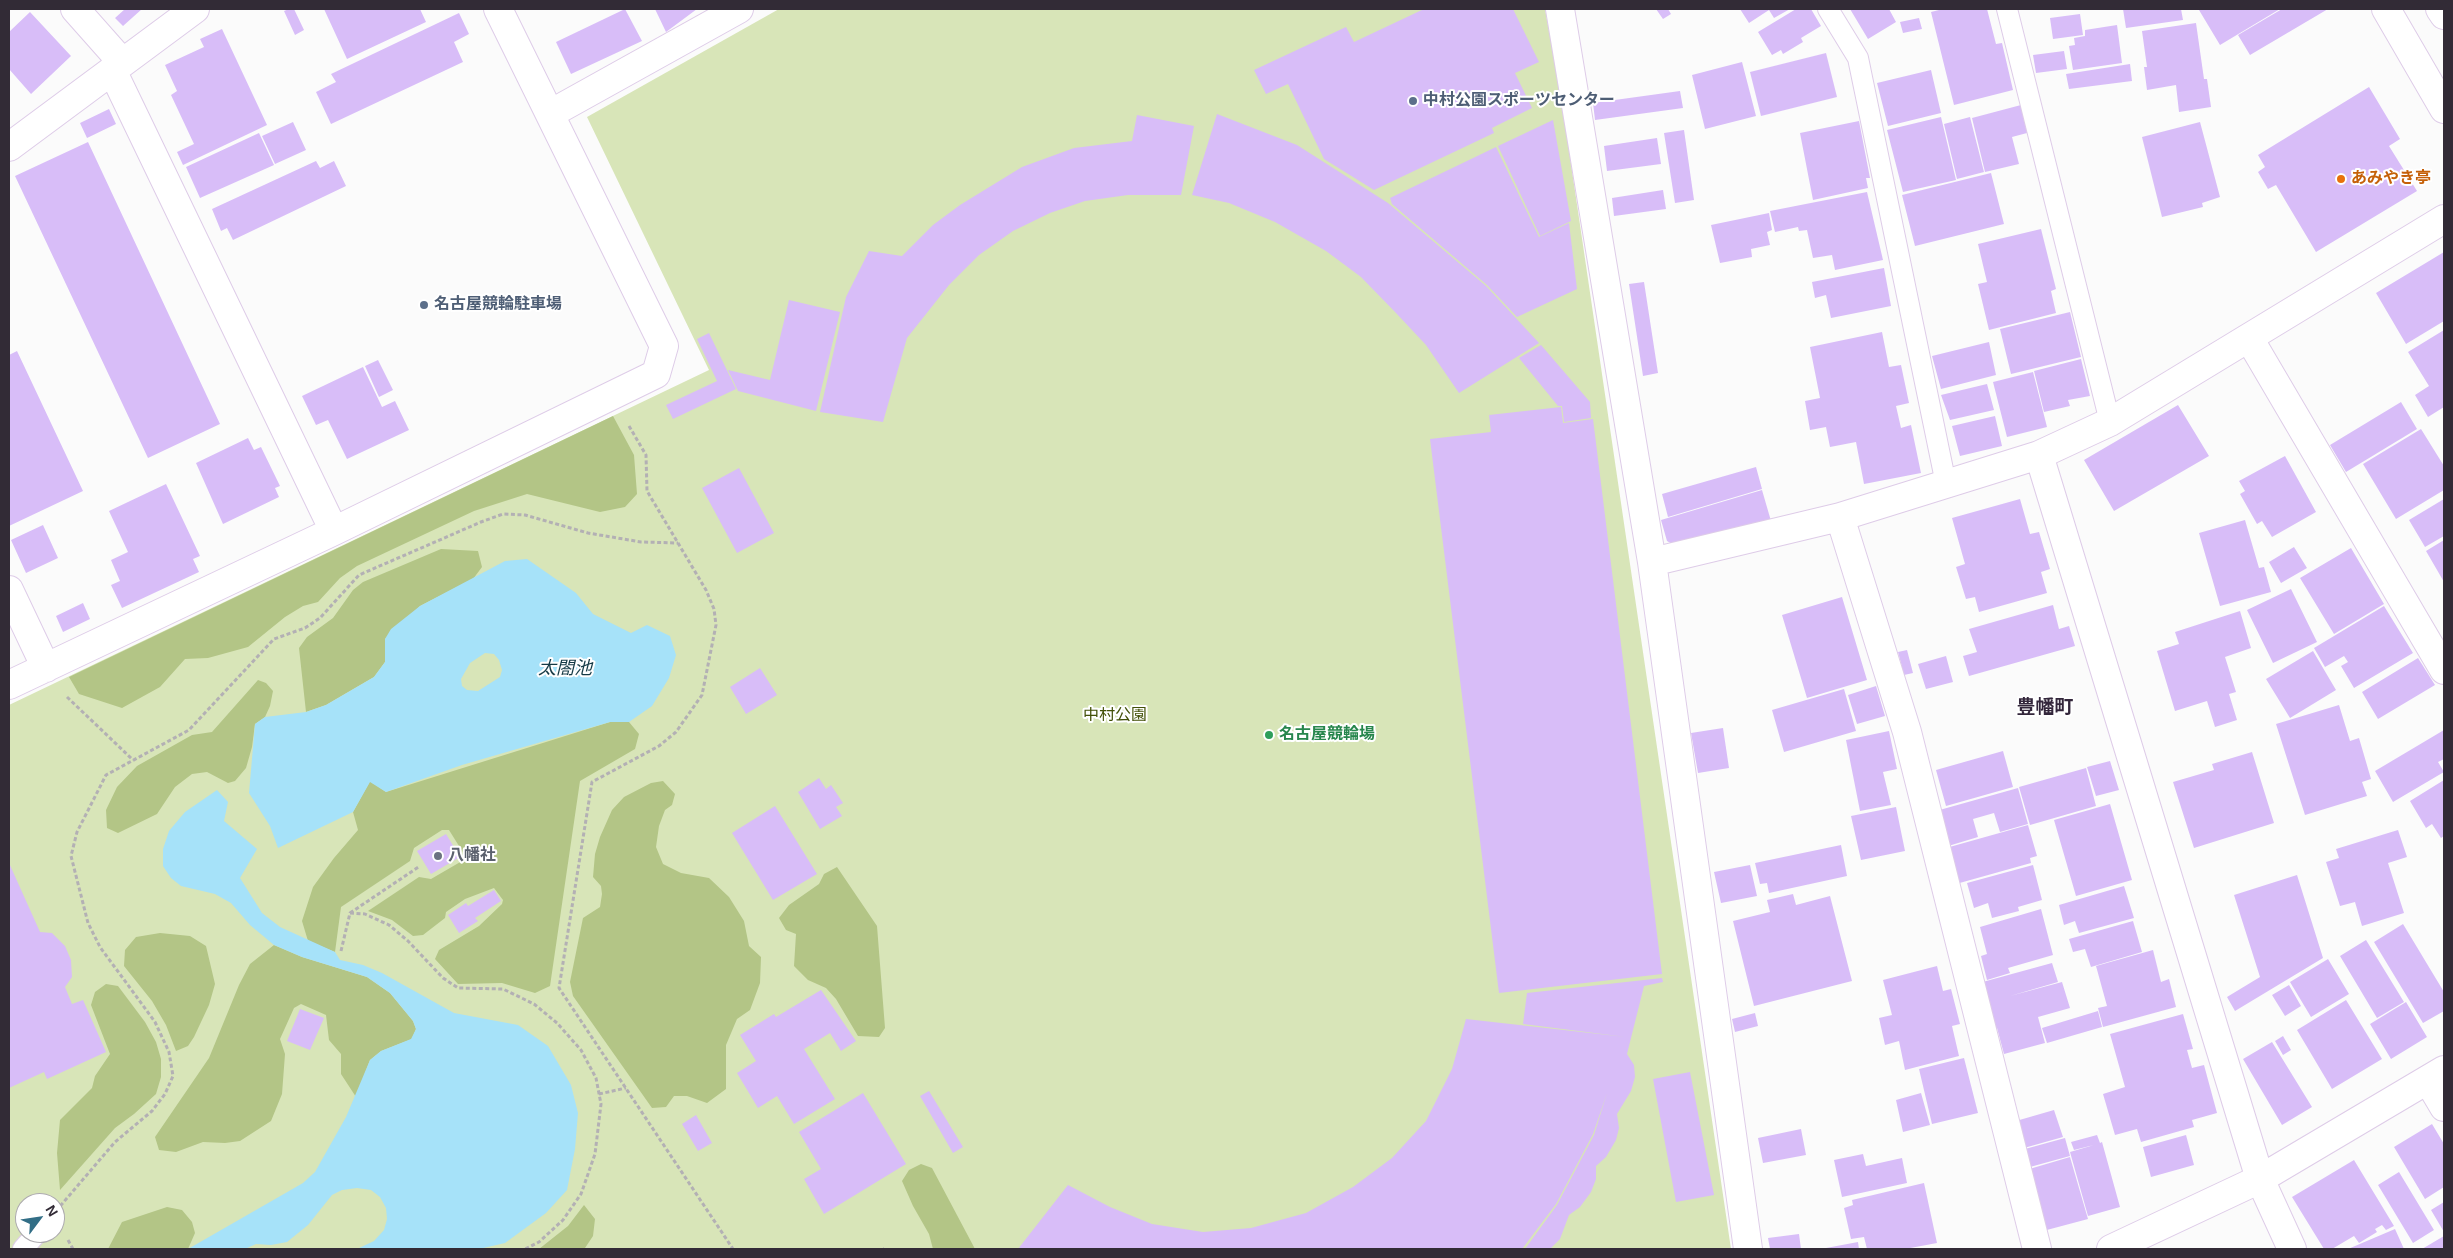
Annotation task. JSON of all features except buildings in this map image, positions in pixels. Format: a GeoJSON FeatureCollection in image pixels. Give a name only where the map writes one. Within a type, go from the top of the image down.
{"type":"FeatureCollection","features":[{"type":"Feature","properties":{"kind":"street"},"geometry":{"type":"LineString","coordinates":[[74,9],[117,66],[334,531]]}},
{"type":"Feature","properties":{"kind":"street"},"geometry":{"type":"LineString","coordinates":[[9,148],[195,9]]}},
{"type":"Feature","properties":{"kind":"street"},"geometry":{"type":"LineString","coordinates":[[9,685],[334,531],[656,374],[664,346],[498,9]]}},
{"type":"Feature","properties":{"kind":"street"},"geometry":{"type":"LineString","coordinates":[[550,114],[739,9]]}},
{"type":"Feature","properties":{"kind":"street"},"geometry":{"type":"LineString","coordinates":[[1560,9],[1652,562],[1748,1249]]}},
{"type":"Feature","properties":{"kind":"street"},"geometry":{"type":"LineString","coordinates":[[2386,9],[2444,108]]}},
{"type":"Feature","properties":{"kind":"street"},"geometry":{"type":"LineString","coordinates":[[2440,9],[2444,15]]}},
{"type":"Feature","properties":{"kind":"street"},"geometry":{"type":"LineString","coordinates":[[1652,562],[1840,517],[2039,455],[2110,422],[2444,219]]}},
{"type":"Feature","properties":{"kind":"street"},"geometry":{"type":"LineString","coordinates":[[2248,338],[2444,670]]}},
{"type":"Feature","properties":{"kind":"street"},"geometry":{"type":"LineString","coordinates":[[2039,455],[2260,1179],[2292,1249]]}},
{"type":"Feature","properties":{"kind":"street"},"geometry":{"type":"LineString","coordinates":[[1840,517],[1907,732],[2037,1249]]}},
{"type":"Feature","properties":{"kind":"street"},"geometry":{"type":"LineString","coordinates":[[9,590],[46,668]]}},
{"type":"Feature","properties":{"kind":"street"},"geometry":{"type":"LineString","coordinates":[[2111,1249],[2260,1179],[2436,1075],[2444,1107]]}},
{"type":"Feature","properties":{"kind":"lane"},"geometry":{"type":"LineString","coordinates":[[1828,9],[1858,58],[1946,484]]}},
{"type":"Feature","properties":{"kind":"lane"},"geometry":{"type":"LineString","coordinates":[[2007,9],[2110,422]]}},
{"type":"Feature","properties":{"kind":"path"},"geometry":{"type":"LineString","coordinates":[[612,395],[646,455],[647,491],[706,590],[714,609],[716,625],[702,695],[676,732],[659,746],[592,782],[559,988],[733,1249]]}},
{"type":"Feature","properties":{"kind":"path"},"geometry":{"type":"LineString","coordinates":[[65,1201],[115,1142],[152,1111],[165,1094],[172,1076],[169,1052],[155,1022],[100,947],[88,923],[71,856],[77,832],[106,775],[189,730],[274,639],[305,628],[320,618],[359,575],[480,522],[503,514],[524,515],[588,533],[640,542],[678,543]]}},
{"type":"Feature","properties":{"kind":"path"},"geometry":{"type":"LineString","coordinates":[[46,668],[64,694],[133,760]]}},
{"type":"Feature","properties":{"kind":"path"},"geometry":{"type":"LineString","coordinates":[[341,951],[350,912],[420,866]]}},
{"type":"Feature","properties":{"kind":"path"},"geometry":{"type":"LineString","coordinates":[[350,912],[365,914],[389,925],[408,941],[443,978],[458,988],[503,989],[534,1004],[557,1023],[581,1050],[596,1078],[601,1104],[595,1154],[581,1194],[563,1220],[539,1242],[525,1249]]}},
{"type":"Feature","properties":{"kind":"path"},"geometry":{"type":"LineString","coordinates":[[599,1094],[626,1088]]}},
{"type":"Feature","properties":{"kind":"green space","name":"中村公園"},"geometry":{"type":"Polygon","coordinates":[[[779,9],[1545,9],[1561,96],[1731,1249],[9,1249],[9,705],[709,370],[587,117],[779,9]]]}},
{"type":"Feature","properties":{"kind":"green space"},"geometry":{"type":"Polygon","coordinates":[[[613,416],[634,455],[637,494],[625,507],[600,512],[527,494],[474,511],[357,566],[340,578],[318,602],[303,606],[285,617],[248,647],[208,658],[185,659],[160,687],[122,708],[79,694],[69,677],[613,416]]]}},
{"type":"Feature","properties":{"kind":"green space"},"geometry":{"type":"Polygon","coordinates":[[[441,549],[478,551],[482,567],[473,579],[420,606],[385,639],[385,662],[374,677],[326,705],[306,712],[299,648],[307,637],[333,618],[353,590],[363,582],[441,549]]]}},
{"type":"Feature","properties":{"kind":"green space"},"geometry":{"type":"Polygon","coordinates":[[[258,680],[266,683],[273,691],[270,706],[265,717],[255,724],[252,747],[246,768],[235,781],[228,783],[207,772],[192,774],[175,787],[157,814],[118,833],[107,828],[106,810],[117,787],[137,766],[192,735],[212,732],[258,680]]]}},
{"type":"Feature","properties":{"kind":"green space"},"geometry":{"type":"Polygon","coordinates":[[[610,722],[629,722],[639,734],[635,749],[580,781],[550,986],[535,993],[502,983],[458,984],[435,959],[439,950],[479,926],[502,904],[503,900],[494,888],[465,899],[446,912],[445,918],[423,935],[413,936],[392,920],[368,911],[419,877],[431,879],[462,861],[464,854],[449,830],[442,830],[414,848],[410,861],[341,907],[335,952],[308,941],[302,921],[313,887],[358,830],[353,812],[370,781],[386,792],[610,722]]]}},
{"type":"Feature","properties":{"kind":"green space"},"geometry":{"type":"Polygon","coordinates":[[[663,781],[675,794],[672,805],[665,810],[659,826],[656,847],[663,864],[681,873],[709,878],[729,897],[744,921],[749,946],[761,957],[760,983],[750,1010],[737,1019],[726,1045],[726,1089],[707,1103],[687,1096],[674,1096],[666,1107],[652,1108],[573,996],[570,982],[583,918],[600,907],[601,886],[593,877],[595,854],[612,810],[624,797],[651,783],[663,781]]]}},
{"type":"Feature","properties":{"kind":"green space"},"geometry":{"type":"Polygon","coordinates":[[[837,867],[877,926],[885,1028],[879,1037],[858,1036],[836,999],[826,988],[808,980],[794,966],[796,934],[786,930],[779,918],[789,905],[819,884],[824,874],[837,867]]]}},
{"type":"Feature","properties":{"kind":"green space"},"geometry":{"type":"Polygon","coordinates":[[[160,933],[190,936],[206,946],[215,984],[209,1005],[194,1037],[188,1046],[176,1051],[166,1025],[152,1001],[124,966],[125,950],[136,937],[160,933]]]}},
{"type":"Feature","properties":{"kind":"green space"},"geometry":{"type":"Polygon","coordinates":[[[274,945],[302,957],[367,977],[390,993],[413,1021],[416,1029],[412,1039],[381,1051],[370,1060],[356,1097],[341,1074],[341,1054],[329,1040],[326,1015],[301,1004],[294,1008],[280,1039],[285,1054],[282,1094],[271,1121],[240,1141],[225,1143],[203,1142],[176,1152],[159,1150],[155,1137],[209,1058],[239,985],[250,964],[274,945]]]}},
{"type":"Feature","properties":{"kind":"green space"},"geometry":{"type":"Polygon","coordinates":[[[106,984],[118,986],[145,1022],[156,1042],[161,1059],[161,1077],[156,1094],[115,1128],[60,1190],[57,1153],[60,1120],[92,1088],[95,1076],[110,1054],[91,1005],[95,992],[106,984]]]}},
{"type":"Feature","properties":{"kind":"green space"},"geometry":{"type":"Polygon","coordinates":[[[921,1164],[932,1168],[975,1249],[933,1249],[929,1234],[913,1206],[902,1181],[909,1170],[921,1164]]]}},
{"type":"Feature","properties":{"kind":"green space"},"geometry":{"type":"Polygon","coordinates":[[[584,1205],[595,1219],[593,1236],[585,1248],[539,1249],[568,1226],[584,1205]]]}},
{"type":"Feature","properties":{"kind":"green space"},"geometry":{"type":"Polygon","coordinates":[[[167,1207],[182,1210],[192,1222],[195,1233],[188,1249],[108,1249],[122,1222],[167,1207]]]}},
{"type":"Feature","properties":{"kind":"water","name":"太閤池"},"geometry":{"type":"Polygon","coordinates":[[[527,559],[576,593],[593,614],[631,633],[647,625],[670,636],[676,655],[669,678],[652,706],[629,722],[610,722],[462,765],[386,792],[370,782],[353,812],[278,848],[270,826],[249,793],[255,724],[265,717],[306,712],[326,705],[374,677],[385,662],[385,639],[391,629],[420,606],[505,561],[527,559]],[[485,653],[470,663],[461,679],[462,686],[467,690],[478,691],[500,677],[502,670],[499,660],[494,654],[485,653]]]}},
{"type":"Feature","properties":{"kind":"water"},"geometry":{"type":"Polygon","coordinates":[[[217,790],[228,802],[224,821],[257,849],[240,878],[262,913],[280,927],[335,952],[340,960],[363,965],[382,973],[454,1013],[518,1025],[548,1046],[571,1085],[578,1113],[575,1149],[567,1190],[546,1213],[505,1243],[479,1249],[357,1249],[374,1241],[384,1230],[387,1219],[386,1208],[380,1197],[371,1190],[357,1188],[342,1190],[332,1195],[308,1225],[287,1242],[271,1245],[256,1244],[245,1249],[188,1249],[303,1183],[315,1172],[346,1117],[370,1060],[381,1051],[411,1039],[416,1029],[413,1021],[390,993],[367,977],[302,957],[274,945],[250,925],[231,903],[215,894],[181,886],[171,878],[163,866],[163,849],[169,831],[185,812],[217,790]]]}},
{"type":"Feature","properties":{"kind":"place","name":"中村公園スポーツセンター"},"geometry":{"type":"Point","coordinates":[1413,101]}},
{"type":"Feature","properties":{"kind":"place","name":"あみやき亭"},"geometry":{"type":"Point","coordinates":[2341,179]}},
{"type":"Feature","properties":{"kind":"place","name":"名古屋競輪駐車場"},"geometry":{"type":"Point","coordinates":[424,305]}},
{"type":"Feature","properties":{"kind":"place","name":"名古屋競輪場"},"geometry":{"type":"Point","coordinates":[1269,735]}},
{"type":"Feature","properties":{"kind":"place","name":"八幡社"},"geometry":{"type":"Point","coordinates":[438,856]}},
{"type":"Feature","properties":{"kind":"district","name":"豊幡町"},"geometry":{"type":"Point","coordinates":[2045,708]}}]}
